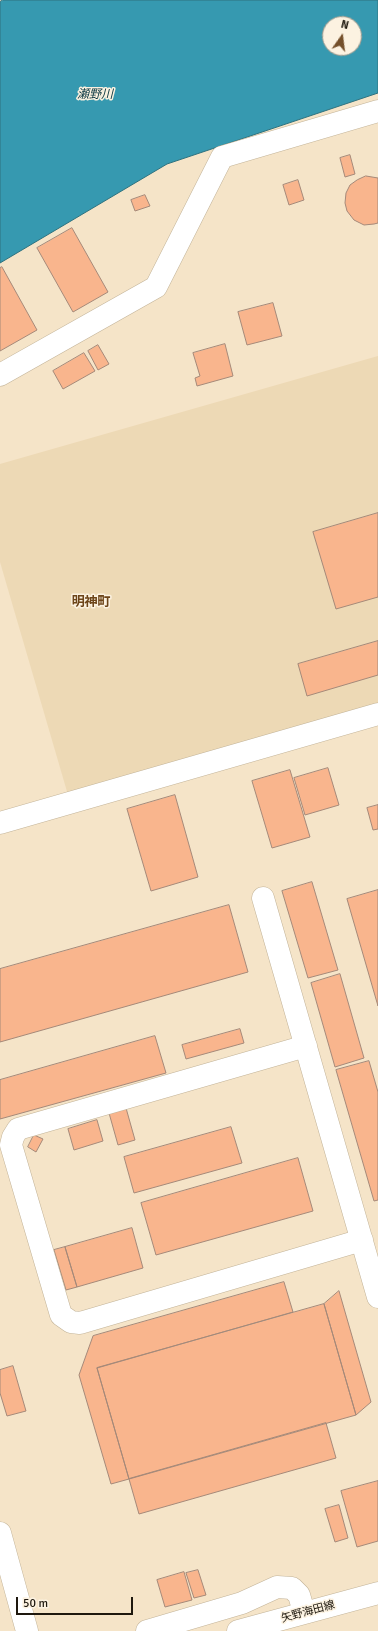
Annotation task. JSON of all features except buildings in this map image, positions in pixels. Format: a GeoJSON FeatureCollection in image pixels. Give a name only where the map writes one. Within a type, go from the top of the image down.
{"type":"FeatureCollection","features":[{"type":"Feature","properties":{"kind":"street"},"geometry":{"type":"LineString","coordinates":[[0,375],[156,287],[222,158],[378,111]]}},
{"type":"Feature","properties":{"kind":"street"},"geometry":{"type":"LineString","coordinates":[[0,823],[378,714]]}},
{"type":"Feature","properties":{"kind":"street"},"geometry":{"type":"LineString","coordinates":[[263,898],[378,1297]]}},
{"type":"Feature","properties":{"kind":"street"},"geometry":{"type":"LineString","coordinates":[[306,1046],[18,1129],[13,1137],[11,1145],[60,1315],[71,1322],[80,1323],[362,1240]]}},
{"type":"Feature","properties":{"kind":"street"},"geometry":{"type":"LineString","coordinates":[[0,1533],[27,1631]]}},
{"type":"Feature","properties":{"kind":"street"},"geometry":{"type":"LineString","coordinates":[[147,1631],[242,1603],[277,1587],[292,1588],[299,1595],[304,1612]]}},
{"type":"Feature","properties":{"kind":"street","name":"矢野海田線"},"geometry":{"type":"LineString","coordinates":[[238,1631],[378,1593]]}},
{"type":"Feature","properties":{"kind":"shaded area"},"geometry":{"type":"Polygon","coordinates":[[[378,356],[378,706],[68,795],[0,562],[0,464],[378,356]]]}},
{"type":"Feature","properties":{"kind":"water","name":"瀬野川"},"geometry":{"type":"Polygon","coordinates":[[[3,0],[378,0],[378,93],[167,164],[0,263],[0,2],[3,0]]]}},
{"type":"Feature","properties":{"kind":"district","name":"明神町"},"geometry":{"type":"Point","coordinates":[91,603]}}]}
